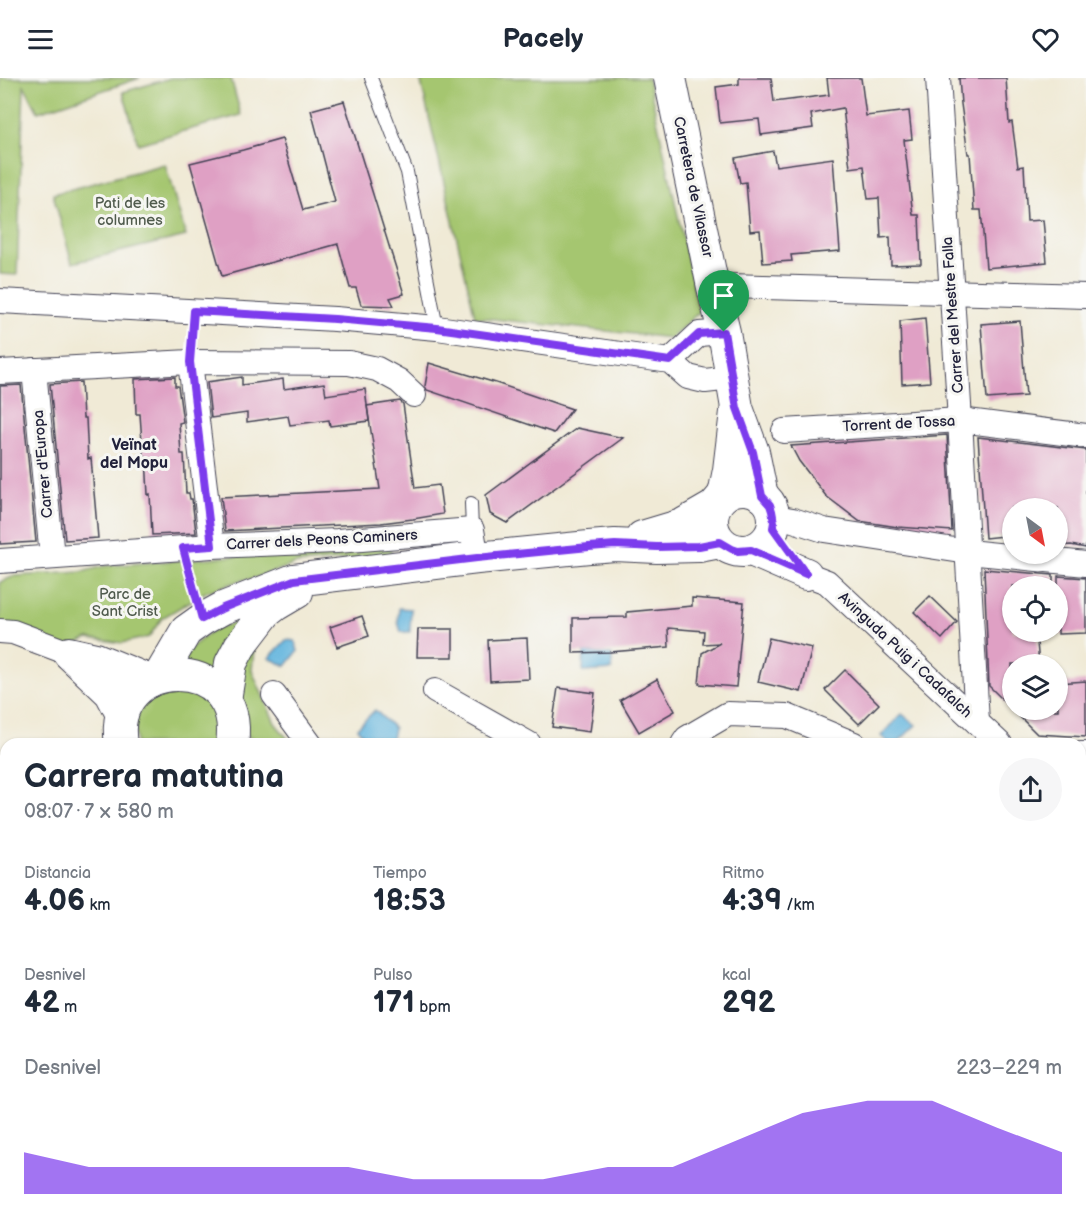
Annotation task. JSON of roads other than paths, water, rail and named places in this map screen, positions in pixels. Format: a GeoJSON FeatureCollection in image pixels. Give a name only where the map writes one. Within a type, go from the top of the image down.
{"type":"FeatureCollection","features":[{"type":"Feature","properties":{"kind":"street","name":"Carretera de Vilassar"},"geometry":{"type":"LineString","coordinates":[[670,78],[724,332],[734,393]]}},
{"type":"Feature","properties":{"kind":"street","name":"Carrer del Mestre Falla"},"geometry":{"type":"LineString","coordinates":[[938,78],[977,722]]}},
{"type":"Feature","properties":{"kind":"street"},"geometry":{"type":"LineString","coordinates":[[713,287],[1086,296]]}},
{"type":"Feature","properties":{"kind":"street"},"geometry":{"type":"LineString","coordinates":[[0,301],[335,319],[437,328],[670,361],[688,377],[705,381],[734,393],[770,513],[770,535],[765,542],[751,550],[738,551],[720,542],[712,525],[712,512],[719,501],[729,470],[734,393]]}},
{"type":"Feature","properties":{"kind":"street"},"geometry":{"type":"LineString","coordinates":[[670,361],[699,334],[724,332]]}},
{"type":"Feature","properties":{"kind":"street"},"geometry":{"type":"LineString","coordinates":[[190,362],[212,546]]}},
{"type":"Feature","properties":{"kind":"street"},"geometry":{"type":"LineString","coordinates":[[0,372],[190,362],[349,363],[377,369],[399,381],[414,394]]}},
{"type":"Feature","properties":{"kind":"street","name":"Carrer d'Europa"},"geometry":{"type":"LineString","coordinates":[[34,370],[52,557]]}},
{"type":"Feature","properties":{"kind":"street","name":"Torrent de Tossa"},"geometry":{"type":"LineString","coordinates":[[784,431],[960,420],[1086,436]]}},
{"type":"Feature","properties":{"kind":"street"},"geometry":{"type":"LineString","coordinates":[[615,545],[682,525],[736,490],[743,489],[756,492],[806,574]]}},
{"type":"Feature","properties":{"kind":"street"},"geometry":{"type":"LineString","coordinates":[[770,513],[824,530],[968,552],[1086,564]]}},
{"type":"Feature","properties":{"kind":"street","name":"Carrer dels Peons Caminers"},"geometry":{"type":"LineString","coordinates":[[0,561],[212,546],[337,541],[475,544]]}},
{"type":"Feature","properties":{"kind":"street"},"geometry":{"type":"LineString","coordinates":[[119,734],[133,695],[154,679],[186,632],[202,619],[223,608],[294,580],[331,576],[475,544],[657,547],[699,546],[720,542]]}},
{"type":"Feature","properties":{"kind":"street"},"geometry":{"type":"LineString","coordinates":[[751,550],[806,574]]}},
{"type":"Feature","properties":{"kind":"street","name":"Avinguda Puig i Cadafalch"},"geometry":{"type":"LineString","coordinates":[[806,574],[827,582],[994,738]]}},
{"type":"Feature","properties":{"kind":"street"},"geometry":{"type":"LineString","coordinates":[[225,700],[231,663],[240,646],[266,612],[275,604],[300,590],[331,576]]}},
{"type":"Feature","properties":{"kind":"street"},"geometry":{"type":"LineString","coordinates":[[0,631],[13,632],[69,653],[96,659],[154,679],[171,674],[198,678],[213,687],[225,700],[233,721],[233,738]]}},
{"type":"Feature","properties":{"kind":"street"},"geometry":{"type":"LineString","coordinates":[[69,653],[111,693],[119,734]]}},
{"type":"Feature","properties":{"kind":"street"},"geometry":{"type":"LineString","coordinates":[[435,691],[518,738]]}},
{"type":"Feature","properties":{"kind":"street"},"geometry":{"type":"LineString","coordinates":[[274,694],[306,738]]}},
{"type":"Feature","properties":{"kind":"street"},"geometry":{"type":"LineString","coordinates":[[687,738],[728,714],[786,716],[839,738]]}},
{"type":"Feature","properties":{"kind":"lane"},"geometry":{"type":"LineString","coordinates":[[371,78],[407,172],[437,328]]}},
{"type":"Feature","properties":{"kind":"lane"},"geometry":{"type":"LineString","coordinates":[[471,503],[475,544]]}},
{"type":"Feature","properties":{"kind":"water"},"geometry":{"type":"Polygon","coordinates":[[[399,608],[411,609],[410,632],[401,632],[398,622],[399,608]]]}},
{"type":"Feature","properties":{"kind":"water"},"geometry":{"type":"Polygon","coordinates":[[[286,640],[295,641],[298,651],[286,666],[269,658],[286,640]]]}},
{"type":"Feature","properties":{"kind":"water"},"geometry":{"type":"Polygon","coordinates":[[[584,652],[612,655],[612,670],[583,672],[584,652]]]}},
{"type":"Feature","properties":{"kind":"water"},"geometry":{"type":"Polygon","coordinates":[[[375,710],[394,728],[392,738],[366,738],[357,728],[375,710]]]}},
{"type":"Feature","properties":{"kind":"water"},"geometry":{"type":"Polygon","coordinates":[[[902,714],[916,725],[902,738],[881,736],[902,714]]]}},
{"type":"Feature","properties":{"kind":"district","name":"Veïnat del Mopu"},"geometry":{"type":"Point","coordinates":[134,454]}},
{"type":"Feature","properties":{"kind":"park label","name":"Pati de les columnes"},"geometry":{"type":"Point","coordinates":[130,212]}},
{"type":"Feature","properties":{"kind":"park label","name":"Parc de Sant Crist"},"geometry":{"type":"Point","coordinates":[125,602]}}]}
